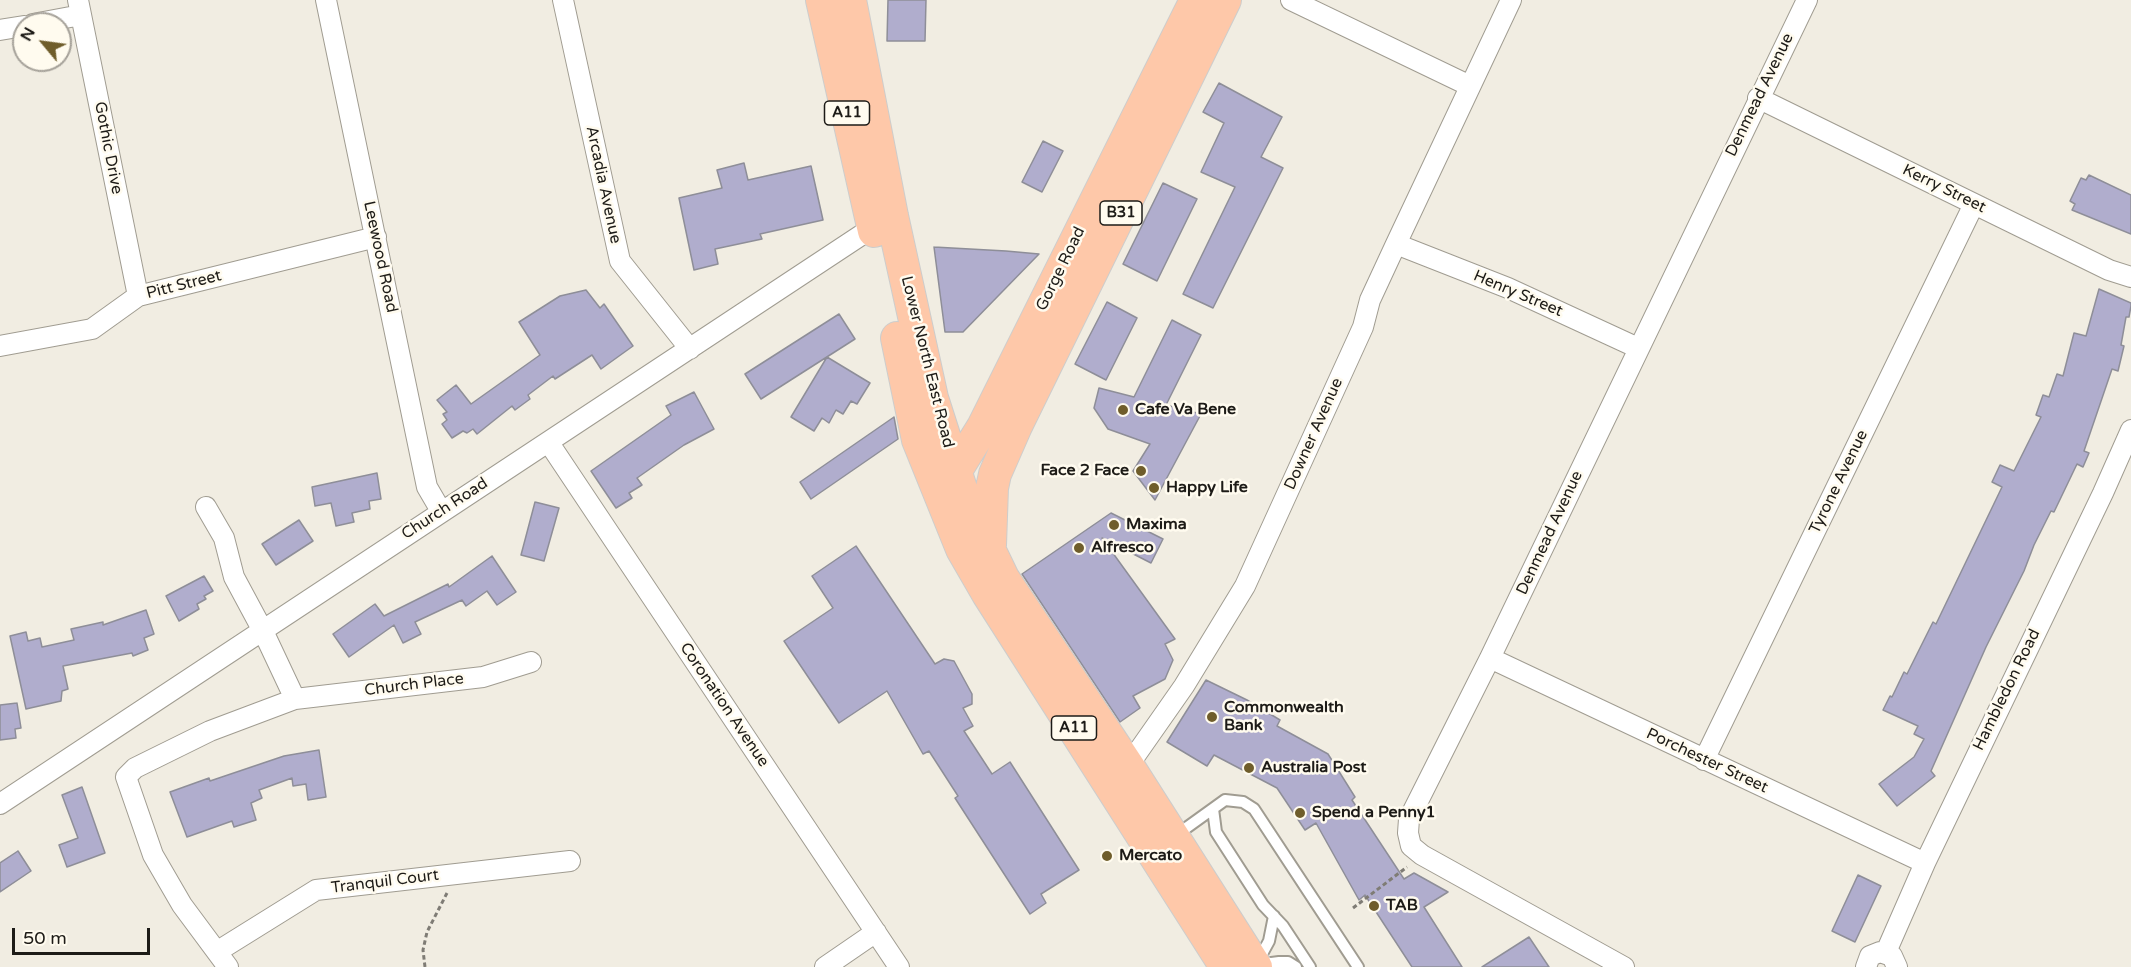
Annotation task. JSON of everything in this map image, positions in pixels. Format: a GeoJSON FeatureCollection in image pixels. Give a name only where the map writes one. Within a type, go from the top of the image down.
{"type":"FeatureCollection","features":[{"type":"Feature","properties":{"kind":"main road","name":"Lower North East Road"},"geometry":{"type":"LineString","coordinates":[[822,0],[882,221]]}},
{"type":"Feature","properties":{"kind":"main road","name":"Lower North East Road"},"geometry":{"type":"LineString","coordinates":[[850,0],[882,221],[918,440],[945,478],[963,495],[1004,578],[1173,838],[1247,967]]}},
{"type":"Feature","properties":{"kind":"main road","name":"Gorge Road"},"geometry":{"type":"LineString","coordinates":[[945,478],[983,427],[1196,0]]}},
{"type":"Feature","properties":{"kind":"main road","name":"Gorge Road"},"geometry":{"type":"LineString","coordinates":[[990,549],[992,488],[995,474],[1016,426],[1226,0]]}},
{"type":"Feature","properties":{"kind":"main road","name":"Gorge Road"},"geometry":{"type":"LineString","coordinates":[[945,478],[975,464],[1016,426]]}},
{"type":"Feature","properties":{"kind":"main road","name":"Lower North East Road"},"geometry":{"type":"LineString","coordinates":[[945,478],[962,549],[988,594],[1247,967]]}},
{"type":"Feature","properties":{"kind":"street","name":"Leewood Road"},"geometry":{"type":"LineString","coordinates":[[326,0],[427,487],[441,511]]}},
{"type":"Feature","properties":{"kind":"street","name":"Arcadia Avenue"},"geometry":{"type":"LineString","coordinates":[[563,0],[620,261],[690,349]]}},
{"type":"Feature","properties":{"kind":"street"},"geometry":{"type":"LineString","coordinates":[[1291,0],[1470,86]]}},
{"type":"Feature","properties":{"kind":"street","name":"Downer Avenue"},"geometry":{"type":"LineString","coordinates":[[1128,766],[1184,686],[1245,586],[1363,327],[1370,300],[1511,0]]}},
{"type":"Feature","properties":{"kind":"street","name":"Denmead Avenue"},"geometry":{"type":"LineString","coordinates":[[1422,855],[1411,846],[1408,833],[1409,819],[1490,658],[1807,0]]}},
{"type":"Feature","properties":{"kind":"street","name":"Gothic Drive"},"geometry":{"type":"LineString","coordinates":[[80,7],[138,296]]}},
{"type":"Feature","properties":{"kind":"street","name":"Kerry Street"},"geometry":{"type":"LineString","coordinates":[[1758,98],[2109,270],[2131,277]]}},
{"type":"Feature","properties":{"kind":"street","name":"Tyrone Avenue"},"geometry":{"type":"LineString","coordinates":[[1704,760],[1974,204]]}},
{"type":"Feature","properties":{"kind":"street","name":"Church Road"},"geometry":{"type":"LineString","coordinates":[[0,804],[882,221]]}},
{"type":"Feature","properties":{"kind":"street","name":"Pitt Street"},"geometry":{"type":"LineString","coordinates":[[0,346],[92,329],[138,296],[376,237]]}},
{"type":"Feature","properties":{"kind":"street","name":"Henry Street"},"geometry":{"type":"LineString","coordinates":[[1396,244],[1508,288],[1638,348]]}},
{"type":"Feature","properties":{"kind":"street","name":"Hambledon Road"},"geometry":{"type":"LineString","coordinates":[[1892,960],[1925,863],[2131,430]]}},
{"type":"Feature","properties":{"kind":"street","name":"Coronation Avenue"},"geometry":{"type":"LineString","coordinates":[[549,443],[899,967]]}},
{"type":"Feature","properties":{"kind":"street"},"geometry":{"type":"LineString","coordinates":[[206,507],[224,538],[234,577],[295,699]]}},
{"type":"Feature","properties":{"kind":"street","name":"Porchester Street"},"geometry":{"type":"LineString","coordinates":[[1490,658],[1925,863]]}},
{"type":"Feature","properties":{"kind":"street","name":"Church Place"},"geometry":{"type":"LineString","coordinates":[[223,959],[182,905],[153,855],[126,777],[135,768],[210,731],[295,699],[483,677],[531,662]]}},
{"type":"Feature","properties":{"kind":"street"},"geometry":{"type":"LineString","coordinates":[[1422,855],[1624,967]]}},
{"type":"Feature","properties":{"kind":"street","name":"Tranquil Court"},"geometry":{"type":"LineString","coordinates":[[223,959],[316,891],[570,861]]}},
{"type":"Feature","properties":{"kind":"street"},"geometry":{"type":"LineString","coordinates":[[825,967],[876,932]]}},
{"type":"Feature","properties":{"kind":"street"},"geometry":{"type":"LineString","coordinates":[[1866,967],[1870,956],[1875,953],[1892,960]]}},
{"type":"Feature","properties":{"kind":"lane"},"geometry":{"type":"LineString","coordinates":[[1173,838],[1225,800],[1243,802],[1254,809],[1358,967]]}},
{"type":"Feature","properties":{"kind":"lane"},"geometry":{"type":"LineString","coordinates":[[1213,809],[1216,832],[1263,905],[1283,926],[1310,967]]}},
{"type":"Feature","properties":{"kind":"lane"},"geometry":{"type":"LineString","coordinates":[[1247,967],[1269,941],[1274,916]]}},
{"type":"Feature","properties":{"kind":"lane"},"geometry":{"type":"LineString","coordinates":[[1247,967],[1279,962],[1288,962],[1296,967]]}},
{"type":"Feature","properties":{"kind":"path"},"geometry":{"type":"LineString","coordinates":[[1353,908],[1422,855]]}},
{"type":"Feature","properties":{"kind":"path"},"geometry":{"type":"LineString","coordinates":[[425,967],[423,951],[426,932],[458,874]]}},
{"type":"Feature","properties":{"kind":"building"},"geometry":{"type":"Polygon","coordinates":[[[888,0],[926,0],[925,41],[887,41],[888,0]]]}},
{"type":"Feature","properties":{"kind":"building"},"geometry":{"type":"Polygon","coordinates":[[[1219,83],[1282,117],[1261,157],[1283,168],[1213,308],[1183,294],[1235,187],[1201,172],[1224,123],[1203,112],[1219,83]]]}},
{"type":"Feature","properties":{"kind":"building"},"geometry":{"type":"Polygon","coordinates":[[[1043,141],[1063,151],[1042,192],[1022,182],[1043,141]]]}},
{"type":"Feature","properties":{"kind":"building"},"geometry":{"type":"Polygon","coordinates":[[[744,163],[748,180],[811,166],[823,220],[760,234],[762,239],[715,249],[718,264],[694,270],[679,198],[722,188],[717,170],[744,163]]]}},
{"type":"Feature","properties":{"kind":"building"},"geometry":{"type":"Polygon","coordinates":[[[2089,175],[2131,195],[2131,234],[2072,210],[2075,204],[2070,201],[2081,178],[2086,180],[2089,175]]]}},
{"type":"Feature","properties":{"kind":"building"},"geometry":{"type":"Polygon","coordinates":[[[1163,183],[1197,199],[1157,281],[1123,264],[1163,183]]]}},
{"type":"Feature","properties":{"kind":"building"},"geometry":{"type":"Polygon","coordinates":[[[934,247],[1039,254],[963,332],[945,332],[934,247]]]}},
{"type":"Feature","properties":{"kind":"building"},"geometry":{"type":"Polygon","coordinates":[[[2099,289],[2131,303],[2131,306],[2129,317],[2126,317],[2121,345],[2124,346],[2118,371],[2112,369],[2084,451],[2089,453],[2083,467],[2077,464],[2054,512],[2051,511],[2034,545],[1931,771],[1935,776],[1897,806],[1879,784],[1914,757],[1924,739],[1914,734],[1918,726],[1883,710],[1904,672],[1907,674],[1933,622],[1936,624],[2002,487],[1992,482],[2000,465],[2014,471],[2041,417],[2036,415],[2043,395],[2049,397],[2057,374],[2063,376],[2074,333],[2086,336],[2099,289]]]}},
{"type":"Feature","properties":{"kind":"building"},"geometry":{"type":"Polygon","coordinates":[[[586,290],[600,308],[604,304],[633,346],[601,369],[592,355],[555,379],[553,376],[528,395],[530,399],[515,410],[512,406],[477,434],[473,429],[467,433],[463,431],[452,438],[442,424],[447,420],[443,414],[447,412],[437,400],[456,385],[471,404],[540,355],[519,322],[560,296],[586,290]]]}},
{"type":"Feature","properties":{"kind":"building"},"geometry":{"type":"Polygon","coordinates":[[[1107,302],[1137,318],[1106,380],[1075,364],[1107,302]]]}},
{"type":"Feature","properties":{"kind":"building"},"geometry":{"type":"Polygon","coordinates":[[[839,314],[855,339],[761,399],[745,374],[839,314]]]}},
{"type":"Feature","properties":{"kind":"building"},"geometry":{"type":"Polygon","coordinates":[[[1172,320],[1201,335],[1166,405],[1201,414],[1155,500],[1133,471],[1150,444],[1108,429],[1094,408],[1099,388],[1134,397],[1172,320]]]}},
{"type":"Feature","properties":{"kind":"building"},"geometry":{"type":"Polygon","coordinates":[[[827,357],[870,383],[857,404],[851,401],[843,414],[836,410],[829,423],[822,418],[814,431],[791,417],[827,357]]]}},
{"type":"Feature","properties":{"kind":"building"},"geometry":{"type":"Polygon","coordinates":[[[694,392],[714,429],[684,445],[637,478],[642,485],[629,493],[632,498],[616,508],[591,471],[671,415],[666,406],[694,392]]]}},
{"type":"Feature","properties":{"kind":"building"},"geometry":{"type":"Polygon","coordinates":[[[894,417],[898,439],[811,499],[800,482],[894,417]]]}},
{"type":"Feature","properties":{"kind":"building"},"geometry":{"type":"Polygon","coordinates":[[[377,473],[381,499],[369,501],[370,509],[352,513],[354,522],[336,526],[331,503],[315,506],[312,487],[377,473]]]}},
{"type":"Feature","properties":{"kind":"building"},"geometry":{"type":"Polygon","coordinates":[[[535,502],[559,508],[544,561],[521,555],[535,502]]]}},
{"type":"Feature","properties":{"kind":"building"},"geometry":{"type":"Polygon","coordinates":[[[1111,513],[1163,539],[1151,563],[1102,538],[1175,639],[1165,644],[1173,660],[1165,679],[1133,696],[1140,708],[1120,722],[1022,574],[1111,513]]]}},
{"type":"Feature","properties":{"kind":"building"},"geometry":{"type":"Polygon","coordinates":[[[299,520],[313,541],[276,565],[262,544],[299,520]]]}},
{"type":"Feature","properties":{"kind":"building"},"geometry":{"type":"Polygon","coordinates":[[[856,546],[935,664],[944,659],[954,661],[972,694],[972,704],[963,708],[973,726],[964,731],[992,774],[1010,762],[1079,870],[1041,894],[1046,903],[1030,914],[955,798],[958,796],[929,751],[923,754],[887,691],[839,723],[784,641],[833,608],[812,576],[856,546]]]}},
{"type":"Feature","properties":{"kind":"building"},"geometry":{"type":"Polygon","coordinates":[[[492,556],[516,592],[497,605],[487,591],[466,606],[462,600],[415,622],[421,634],[403,643],[394,625],[349,657],[333,634],[375,604],[384,616],[448,584],[449,587],[492,556]]]}},
{"type":"Feature","properties":{"kind":"building"},"geometry":{"type":"Polygon","coordinates":[[[204,576],[213,591],[197,604],[199,609],[179,621],[166,596],[204,576]]]}},
{"type":"Feature","properties":{"kind":"building"},"geometry":{"type":"Polygon","coordinates":[[[146,610],[154,634],[144,638],[148,650],[133,656],[132,653],[63,666],[68,689],[62,691],[61,701],[26,709],[10,636],[26,632],[28,641],[40,638],[42,647],[74,640],[71,629],[103,622],[103,625],[146,610]]]}},
{"type":"Feature","properties":{"kind":"building"},"geometry":{"type":"Polygon","coordinates":[[[1206,680],[1247,700],[1280,720],[1277,726],[1328,754],[1355,797],[1352,800],[1404,879],[1414,873],[1448,892],[1424,907],[1462,967],[1412,967],[1365,895],[1359,900],[1316,823],[1305,830],[1277,788],[1214,755],[1207,766],[1167,742],[1206,680]]]}},
{"type":"Feature","properties":{"kind":"building"},"geometry":{"type":"Polygon","coordinates":[[[17,703],[21,728],[15,729],[16,738],[0,740],[0,705],[17,703]]]}},
{"type":"Feature","properties":{"kind":"building"},"geometry":{"type":"Polygon","coordinates":[[[319,750],[326,797],[308,800],[306,784],[293,786],[292,778],[259,790],[262,798],[251,803],[256,820],[234,827],[232,821],[187,837],[170,792],[284,756],[319,750]]]}},
{"type":"Feature","properties":{"kind":"building"},"geometry":{"type":"Polygon","coordinates":[[[82,787],[105,853],[67,867],[59,845],[78,838],[62,795],[82,787]]]}},
{"type":"Feature","properties":{"kind":"building"},"geometry":{"type":"Polygon","coordinates":[[[18,851],[31,871],[0,892],[0,863],[18,851]]]}},
{"type":"Feature","properties":{"kind":"building"},"geometry":{"type":"Polygon","coordinates":[[[1858,875],[1881,886],[1855,942],[1832,931],[1858,875]]]}},
{"type":"Feature","properties":{"kind":"building"},"geometry":{"type":"Polygon","coordinates":[[[1529,937],[1549,967],[1482,967],[1529,937]]]}},
{"type":"Feature","properties":{"kind":"place","name":"Cafe Va Bene"},"geometry":{"type":"Point","coordinates":[1123,410]}},
{"type":"Feature","properties":{"kind":"place","name":"Face 2 Face"},"geometry":{"type":"Point","coordinates":[1141,471]}},
{"type":"Feature","properties":{"kind":"place","name":"Happy Life"},"geometry":{"type":"Point","coordinates":[1154,488]}},
{"type":"Feature","properties":{"kind":"place","name":"Maxima"},"geometry":{"type":"Point","coordinates":[1114,525]}},
{"type":"Feature","properties":{"kind":"place","name":"Alfresco"},"geometry":{"type":"Point","coordinates":[1079,548]}},
{"type":"Feature","properties":{"kind":"place","name":"Commonwealth Bank"},"geometry":{"type":"Point","coordinates":[1212,717]}},
{"type":"Feature","properties":{"kind":"place","name":"Australia Post"},"geometry":{"type":"Point","coordinates":[1249,768]}},
{"type":"Feature","properties":{"kind":"place","name":"Spend a Penny1"},"geometry":{"type":"Point","coordinates":[1300,813]}},
{"type":"Feature","properties":{"kind":"place","name":"Mercato"},"geometry":{"type":"Point","coordinates":[1107,856]}},
{"type":"Feature","properties":{"kind":"place","name":"TAB"},"geometry":{"type":"Point","coordinates":[1374,906]}}]}
